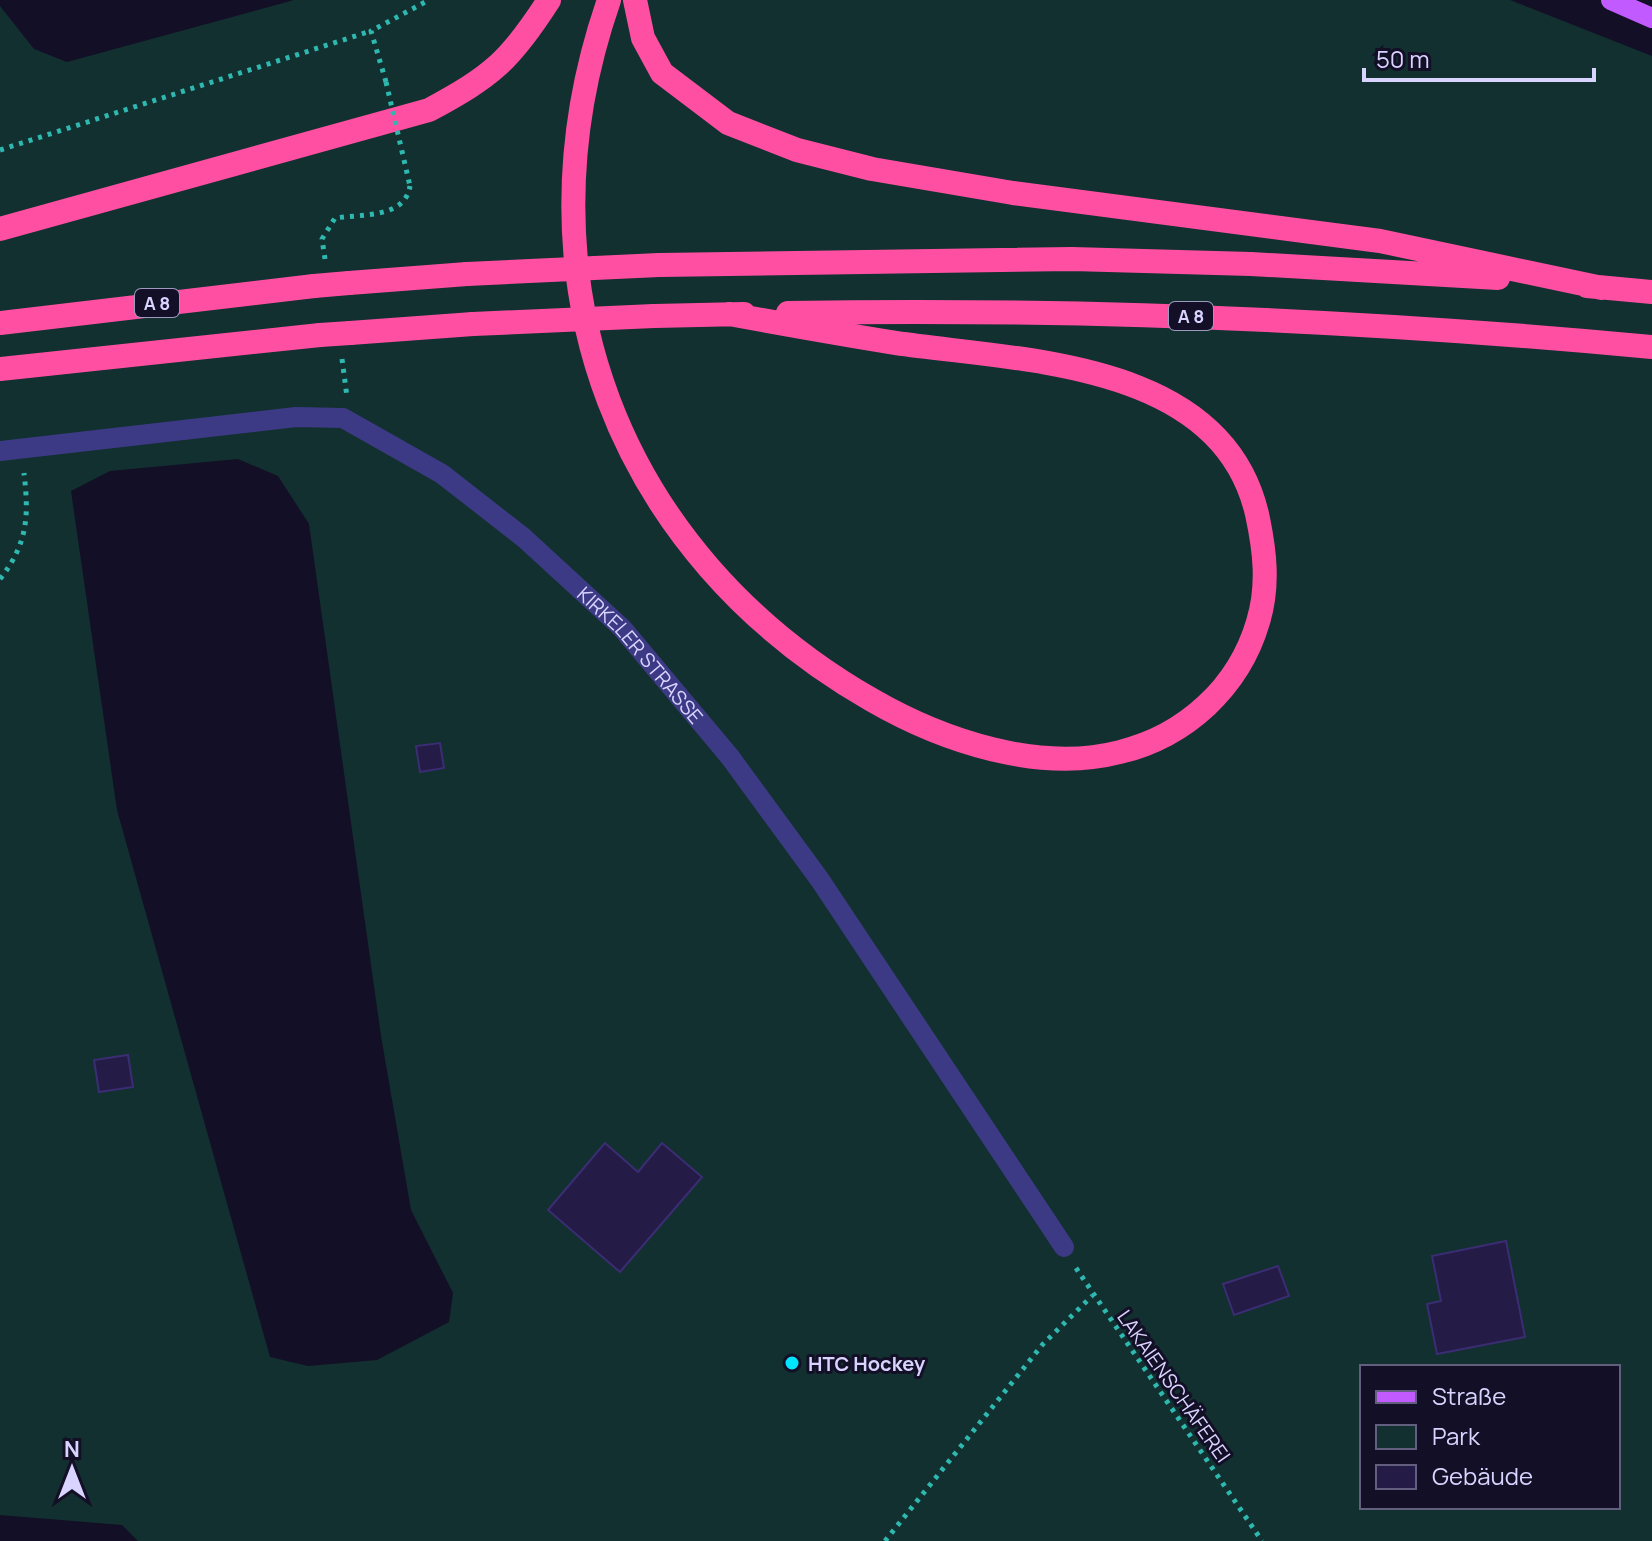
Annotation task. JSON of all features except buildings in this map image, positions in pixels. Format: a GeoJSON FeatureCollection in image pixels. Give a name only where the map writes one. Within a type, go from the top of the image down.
{"type":"FeatureCollection","features":[{"type":"Feature","properties":{"kind":"highway"},"geometry":{"type":"LineString","coordinates":[[0,229],[429,110],[480,83],[520,47],[549,0]]}},
{"type":"Feature","properties":{"kind":"highway"},"geometry":{"type":"LineString","coordinates":[[609,0],[596,37],[581,112],[574,186],[573,244],[585,332],[633,454],[663,511],[711,573],[770,630],[822,671],[900,716],[980,746],[1060,760],[1118,753],[1158,740],[1192,720],[1244,660],[1259,620],[1266,581],[1263,541],[1253,496],[1233,460],[1205,425],[1158,396],[1090,371],[729,314]]}},
{"type":"Feature","properties":{"kind":"highway"},"geometry":{"type":"LineString","coordinates":[[635,0],[643,38],[662,73],[692,99],[728,123],[797,150],[872,169],[1013,193],[1380,241],[1602,288]]}},
{"type":"Feature","properties":{"kind":"highway","name":"A 8"},"geometry":{"type":"LineString","coordinates":[[0,323],[314,286],[467,274],[659,265],[936,260],[1221,263],[1652,292]]}},
{"type":"Feature","properties":{"kind":"highway","name":"A 8"},"geometry":{"type":"LineString","coordinates":[[0,369],[320,335],[473,324],[729,314],[1058,311],[1247,317],[1496,332],[1652,347]]}},
{"type":"Feature","properties":{"kind":"main road"},"geometry":{"type":"LineString","coordinates":[[1611,0],[1652,18]]}},
{"type":"Feature","properties":{"kind":"lane","name":"KIRKELER STRASSE"},"geometry":{"type":"LineString","coordinates":[[10,450],[296,417],[343,418],[373,432],[454,483],[524,538],[622,628],[730,757],[820,880],[1064,1247]]}},
{"type":"Feature","properties":{"kind":"path"},"geometry":{"type":"LineString","coordinates":[[0,150],[371,31],[429,0]]}},
{"type":"Feature","properties":{"kind":"path"},"geometry":{"type":"LineString","coordinates":[[371,31],[410,186]]}},
{"type":"Feature","properties":{"kind":"path"},"geometry":{"type":"LineString","coordinates":[[0,579],[22,544],[29,513],[10,450]]}},
{"type":"Feature","properties":{"kind":"path","name":"LAKAIENSCHÄFEREI"},"geometry":{"type":"LineString","coordinates":[[1064,1247],[1092,1296],[1262,1541]]}},
{"type":"Feature","properties":{"kind":"path"},"geometry":{"type":"LineString","coordinates":[[885,1541],[1043,1344],[1092,1296]]}},
{"type":"Feature","properties":{"kind":"green space"},"geometry":{"type":"Polygon","coordinates":[[[294,0],[1510,0],[1652,56],[1652,1541],[138,1541],[122,1525],[0,1515],[0,6],[34,49],[67,62],[294,0]],[[238,459],[110,471],[71,491],[117,810],[270,1357],[308,1366],[377,1360],[449,1322],[453,1293],[411,1210],[381,1036],[309,524],[278,476],[238,459]]]}},
{"type":"Feature","properties":{"kind":"place","name":"HTC Hockey"},"geometry":{"type":"Point","coordinates":[792,1363]}}]}
